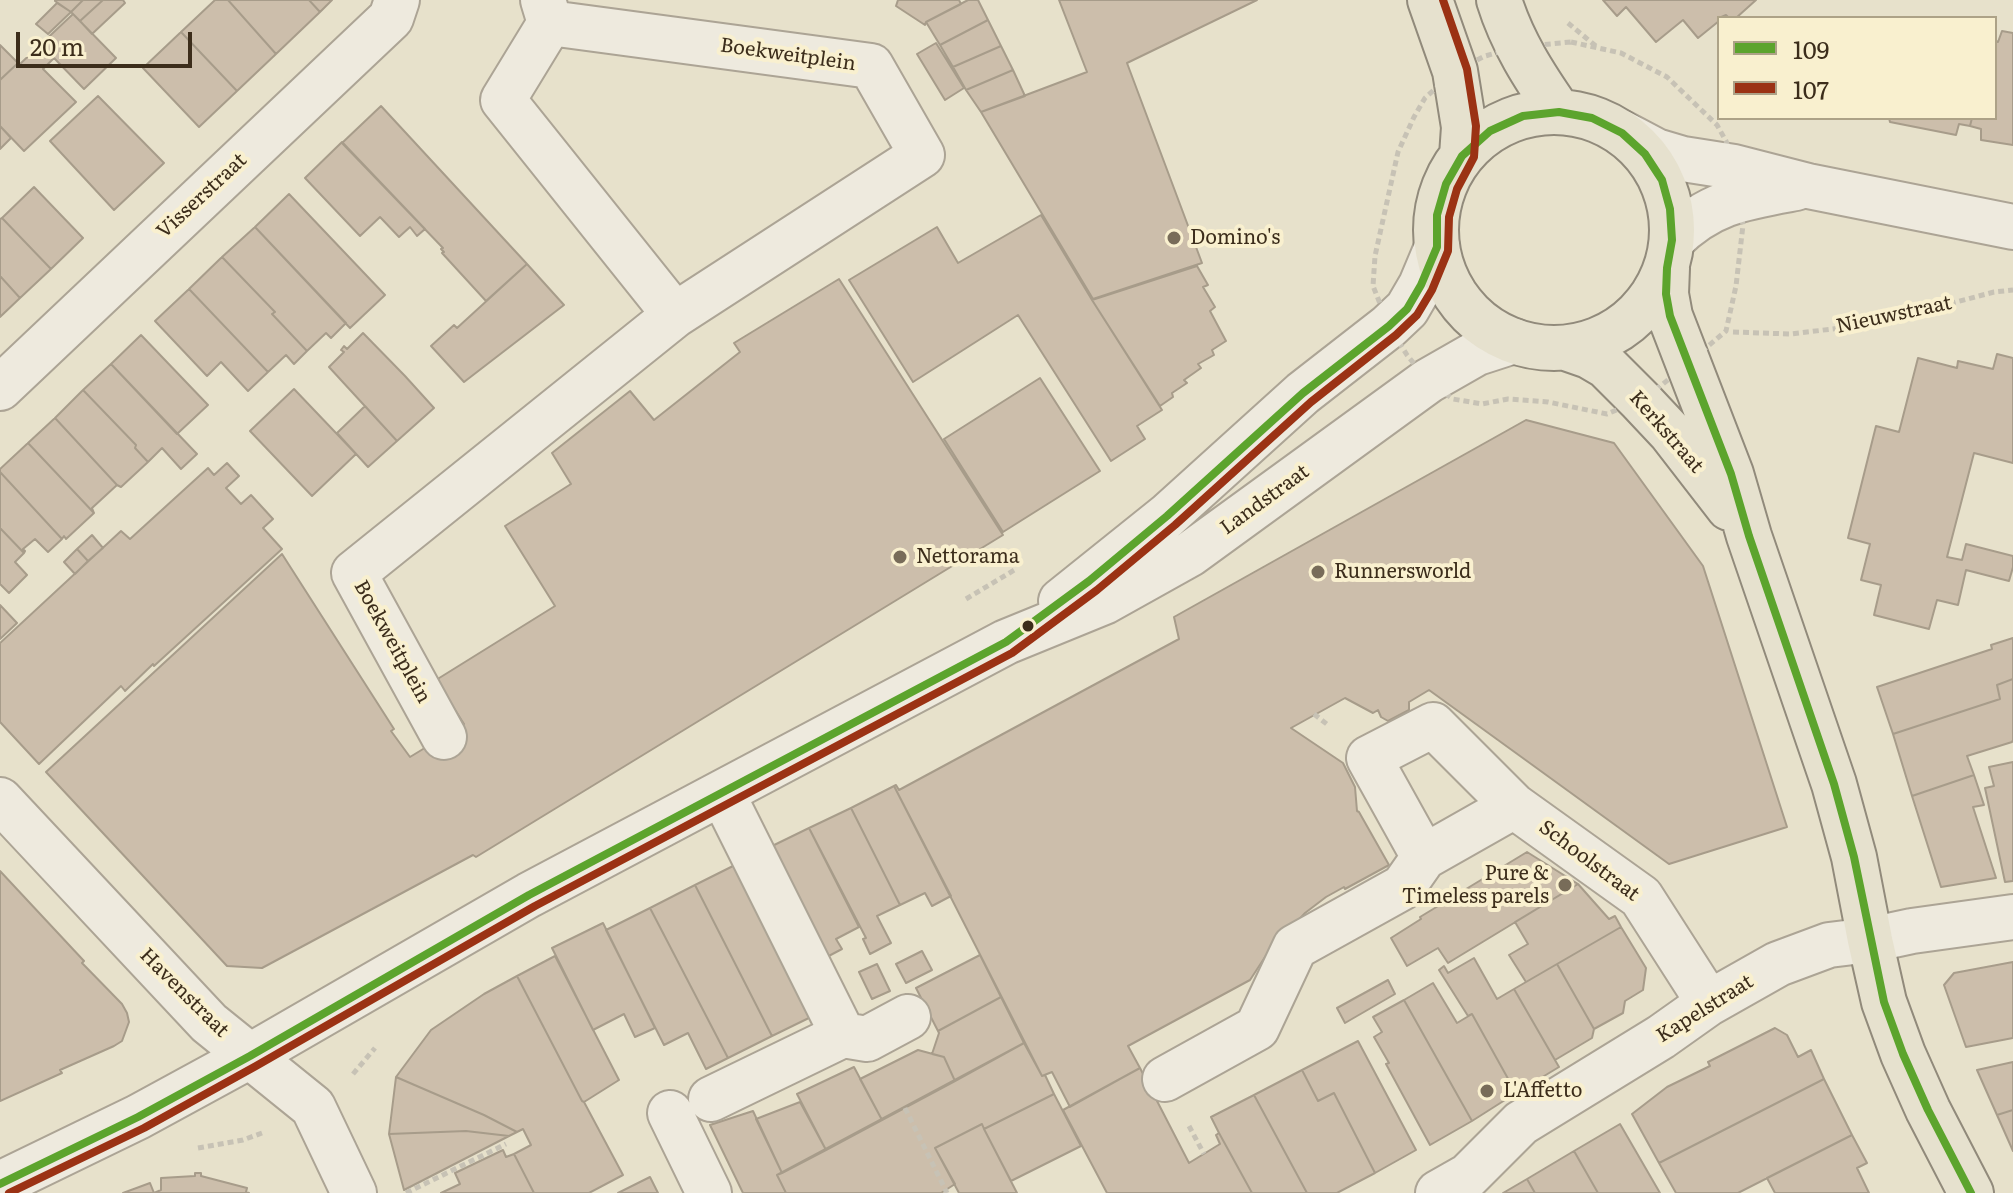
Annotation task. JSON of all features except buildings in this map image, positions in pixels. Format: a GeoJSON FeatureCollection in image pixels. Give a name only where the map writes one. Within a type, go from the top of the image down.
{"type":"FeatureCollection","features":[{"type":"Feature","properties":{"kind":"main road"},"geometry":{"type":"LineString","coordinates":[[1430,0],[1455,71],[1464,127],[1462,156]]}},
{"type":"Feature","properties":{"kind":"main road"},"geometry":{"type":"LineString","coordinates":[[1499,0],[1518,47],[1559,112]]}},
{"type":"Feature","properties":{"kind":"main road"},"geometry":{"type":"LineString","coordinates":[[1559,112],[1592,118],[1622,133],[1645,154],[1662,180],[1670,209],[1670,254],[1651,299],[1627,323],[1599,340],[1566,348],[1539,348],[1514,341],[1486,326],[1462,305],[1446,278],[1437,247],[1437,215],[1446,184],[1462,156],[1490,131],[1523,116],[1559,112]]}},
{"type":"Feature","properties":{"kind":"main road","name":"Kerkstraat"},"geometry":{"type":"LineString","coordinates":[[1670,254],[1666,294],[1670,316],[1731,474],[1749,536],[1834,784],[1854,857],[1884,1002],[1928,1110],[1971,1193]]}},
{"type":"Feature","properties":{"kind":"main road","name":"Kerkstraat"},"geometry":{"type":"LineString","coordinates":[[1566,348],[1606,366],[1640,400],[1671,433],[1749,536]]}},
{"type":"Feature","properties":{"kind":"street","name":"Visserstraat"},"geometry":{"type":"LineString","coordinates":[[0,388],[391,18],[397,0]]}},
{"type":"Feature","properties":{"kind":"street","name":"Boekweitplein"},"geometry":{"type":"LineString","coordinates":[[444,737],[354,573],[675,315],[922,155],[871,66],[547,12],[503,100],[675,315]]}},
{"type":"Feature","properties":{"kind":"street"},"geometry":{"type":"LineString","coordinates":[[1622,133],[1656,151],[1683,159],[2013,227]]}},
{"type":"Feature","properties":{"kind":"street"},"geometry":{"type":"LineString","coordinates":[[1670,254],[1686,225],[1707,211],[1739,199],[1808,186]]}},
{"type":"Feature","properties":{"kind":"street","name":"Landstraat"},"geometry":{"type":"LineString","coordinates":[[1006,642],[1089,581],[1167,516],[1303,393],[1389,326],[1407,309],[1437,247]]}},
{"type":"Feature","properties":{"kind":"street","name":"Landstraat"},"geometry":{"type":"LineString","coordinates":[[0,1184],[138,1117],[529,895],[1006,642],[1104,602],[1190,554],[1428,381],[1477,353],[1514,341]]}},
{"type":"Feature","properties":{"kind":"street","name":"Schoolstraat"},"geometry":{"type":"LineString","coordinates":[[1424,857],[1369,758],[1433,725],[1514,806],[1641,897],[1709,1003]]}},
{"type":"Feature","properties":{"kind":"street"},"geometry":{"type":"LineString","coordinates":[[722,793],[843,1035]]}},
{"type":"Feature","properties":{"kind":"street","name":"Havenstraat"},"geometry":{"type":"LineString","coordinates":[[0,800],[209,1023],[313,1107],[354,1193]]}},
{"type":"Feature","properties":{"kind":"street"},"geometry":{"type":"LineString","coordinates":[[1165,1079],[1257,1028],[1295,947],[1403,887],[1424,857],[1514,806]]}},
{"type":"Feature","properties":{"kind":"street","name":"Kapelstraat"},"geometry":{"type":"LineString","coordinates":[[1438,1193],[1468,1176],[1521,1123],[1661,1037],[1709,1003],[1778,964],[1829,945],[2013,917]]}},
{"type":"Feature","properties":{"kind":"street"},"geometry":{"type":"LineString","coordinates":[[711,1099],[843,1035],[867,1039],[908,1017]]}},
{"type":"Feature","properties":{"kind":"street"},"geometry":{"type":"LineString","coordinates":[[670,1113],[709,1193]]}},
{"type":"Feature","properties":{"kind":"path"},"geometry":{"type":"LineString","coordinates":[[1562,17],[1598,48]]}},
{"type":"Feature","properties":{"kind":"path"},"geometry":{"type":"LineString","coordinates":[[1537,45],[1571,42],[1621,53],[1667,77],[1717,125],[1726,141]]}},
{"type":"Feature","properties":{"kind":"path"},"geometry":{"type":"LineString","coordinates":[[1704,352],[1726,331],[1736,286],[1743,225]]}},
{"type":"Feature","properties":{"kind":"path","name":"Nieuwstraat"},"geometry":{"type":"LineString","coordinates":[[1726,331],[1791,334],[1873,324],[1994,292],[2013,290]]}},
{"type":"Feature","properties":{"kind":"path"},"geometry":{"type":"LineString","coordinates":[[905,1108],[947,1193]]}},
{"type":"Feature","properties":{"kind":"path"},"geometry":{"type":"LineString","coordinates":[[406,1193],[506,1144]]}},
{"type":"Feature","properties":{"kind":"transit line","name":"107"},"geometry":{"type":"LineString","coordinates":[[9,1193],[144,1128],[535,906],[1012,653],[1097,590],[1175,525],[1311,402],[1396,335],[1417,315],[1432,290],[1448,251],[1449,217],[1457,189],[1474,157],[1476,126],[1467,69],[1443,0]]}},
{"type":"Feature","properties":{"kind":"transit line","name":"109"},"geometry":{"type":"LineString","coordinates":[[0,1184],[138,1117],[529,895],[1006,642],[1089,581],[1167,516],[1303,393],[1407,309],[1437,247],[1437,215],[1446,184],[1462,156],[1490,131],[1523,116],[1559,112],[1592,118],[1622,133],[1645,154],[1662,180],[1670,209],[1672,240],[1666,294],[1670,316],[1731,474],[1749,536],[1834,784],[1854,857],[1884,1002],[1928,1110],[1971,1193]]}},
{"type":"Feature","properties":{"kind":"place","name":"Domino's"},"geometry":{"type":"Point","coordinates":[1174,238]}},
{"type":"Feature","properties":{"kind":"place","name":"Nettorama"},"geometry":{"type":"Point","coordinates":[900,557]}},
{"type":"Feature","properties":{"kind":"place","name":"Runnersworld"},"geometry":{"type":"Point","coordinates":[1318,572]}},
{"type":"Feature","properties":{"kind":"place","name":"Pure & Timeless parels"},"geometry":{"type":"Point","coordinates":[1565,885]}},
{"type":"Feature","properties":{"kind":"place","name":"L'Affetto"},"geometry":{"type":"Point","coordinates":[1487,1091]}}]}
